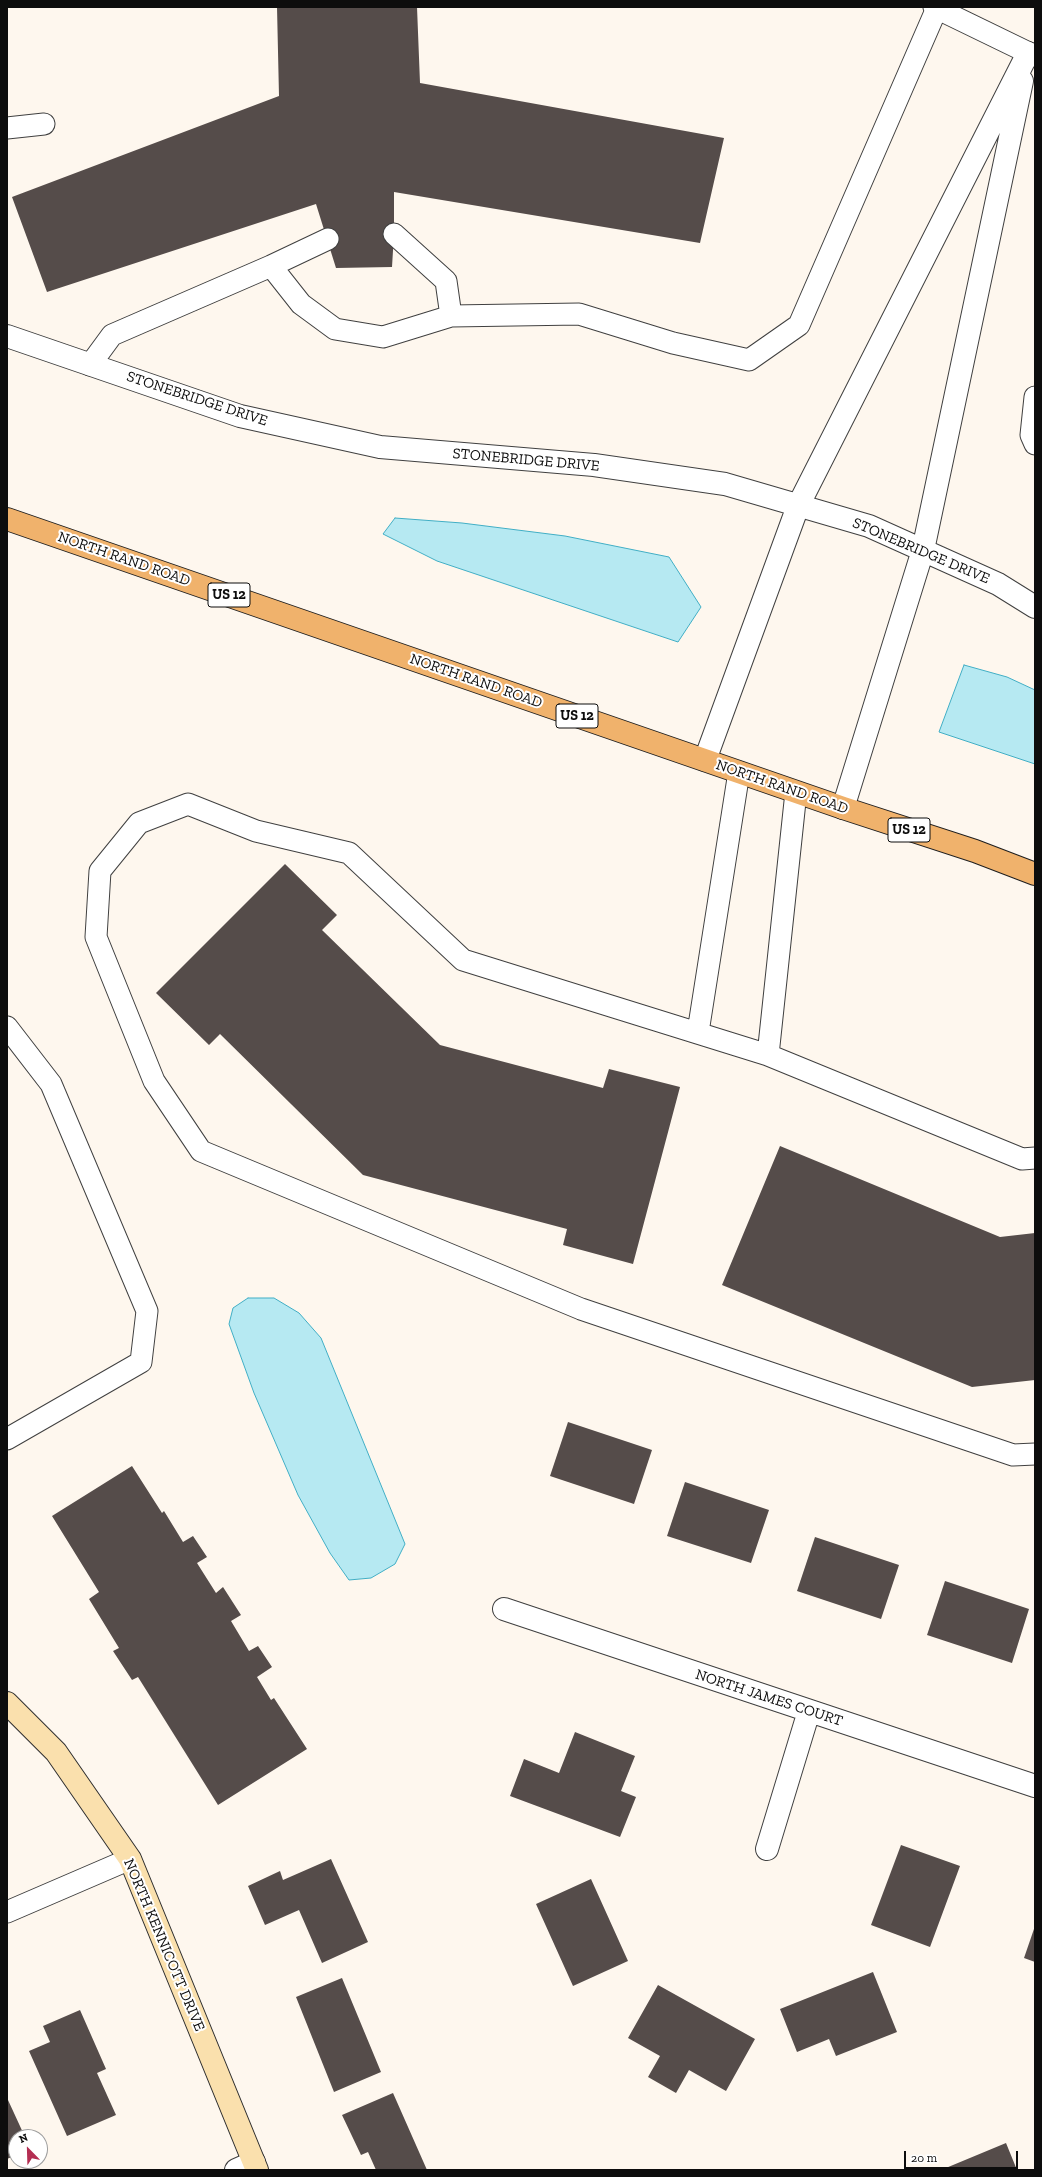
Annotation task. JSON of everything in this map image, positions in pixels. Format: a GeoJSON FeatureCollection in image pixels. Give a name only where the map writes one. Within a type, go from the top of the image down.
{"type":"FeatureCollection","features":[{"type":"Feature","properties":{"kind":"main road","name":"NORTH RAND ROAD"},"geometry":{"type":"LineString","coordinates":[[7,520],[796,792],[975,851],[1035,874]]}},
{"type":"Feature","properties":{"kind":"street"},"geometry":{"type":"LineString","coordinates":[[705,760],[798,506],[1032,54]]}},
{"type":"Feature","properties":{"kind":"street"},"geometry":{"type":"LineString","coordinates":[[843,808],[923,550],[1032,54]]}},
{"type":"Feature","properties":{"kind":"street","name":"STONEBRIDGE DRIVE"},"geometry":{"type":"LineString","coordinates":[[7,336],[240,416],[380,447],[594,465],[725,484],[869,526],[998,584],[1035,607]]}},
{"type":"Feature","properties":{"kind":"street","name":"NORTH JAMES COURT"},"geometry":{"type":"LineString","coordinates":[[504,1609],[1035,1786]]}},
{"type":"Feature","properties":{"kind":"street","name":"NORTH KENNICOTT DRIVE"},"geometry":{"type":"LineString","coordinates":[[7,1703],[56,1752],[130,1859],[249,2167]]}},
{"type":"Feature","properties":{"kind":"street"},"geometry":{"type":"LineString","coordinates":[[767,1849],[809,1711]]}},
{"type":"Feature","properties":{"kind":"lane"},"geometry":{"type":"LineString","coordinates":[[271,266],[301,304],[335,329],[383,337],[451,316],[579,314],[673,343],[749,360],[800,325],[937,7],[1032,54]]}},
{"type":"Feature","properties":{"kind":"lane"},"geometry":{"type":"LineString","coordinates":[[7,128],[44,124]]}},
{"type":"Feature","properties":{"kind":"lane"},"geometry":{"type":"LineString","coordinates":[[394,234],[446,281],[451,316]]}},
{"type":"Feature","properties":{"kind":"lane"},"geometry":{"type":"LineString","coordinates":[[90,364],[112,335],[271,266],[328,239]]}},
{"type":"Feature","properties":{"kind":"lane"},"geometry":{"type":"LineString","coordinates":[[1035,397],[1031,435],[1035,444]]}},
{"type":"Feature","properties":{"kind":"lane"},"geometry":{"type":"LineString","coordinates":[[698,1032],[739,772]]}},
{"type":"Feature","properties":{"kind":"lane"},"geometry":{"type":"LineString","coordinates":[[768,1055],[796,792]]}},
{"type":"Feature","properties":{"kind":"lane"},"geometry":{"type":"LineString","coordinates":[[1035,1158],[1022,1159],[768,1055],[463,960],[349,853],[256,831],[188,804],[139,823],[100,871],[96,936],[154,1081],[201,1151],[581,1309],[1013,1455],[1035,1454]]}},
{"type":"Feature","properties":{"kind":"lane"},"geometry":{"type":"LineString","coordinates":[[7,1027],[52,1084],[147,1311],[141,1362],[7,1439]]}},
{"type":"Feature","properties":{"kind":"lane"},"geometry":{"type":"LineString","coordinates":[[7,1912],[130,1859]]}},
{"type":"Feature","properties":{"kind":"water"},"geometry":{"type":"Polygon","coordinates":[[[395,518],[462,523],[565,536],[669,557],[701,607],[678,642],[437,561],[383,534],[395,518]]]}},
{"type":"Feature","properties":{"kind":"water"},"geometry":{"type":"Polygon","coordinates":[[[964,665],[1007,677],[1035,690],[1035,764],[939,732],[964,665]]]}},
{"type":"Feature","properties":{"kind":"water"},"geometry":{"type":"Polygon","coordinates":[[[248,1298],[274,1298],[299,1313],[321,1338],[405,1544],[395,1564],[371,1578],[349,1580],[330,1553],[298,1495],[254,1393],[229,1324],[233,1308],[248,1298]]]}},
{"type":"Feature","properties":{"kind":"building"},"geometry":{"type":"Polygon","coordinates":[[[277,7],[417,7],[420,83],[724,138],[700,243],[394,192],[392,267],[336,268],[316,204],[47,292],[12,197],[279,96],[277,7]]]}},
{"type":"Feature","properties":{"kind":"building"},"geometry":{"type":"Polygon","coordinates":[[[285,864],[337,915],[322,930],[440,1045],[603,1088],[609,1069],[680,1087],[633,1264],[563,1245],[567,1229],[363,1175],[220,1034],[209,1045],[156,993],[285,864]]]}},
{"type":"Feature","properties":{"kind":"building"},"geometry":{"type":"Polygon","coordinates":[[[780,1146],[1000,1237],[1035,1233],[1035,1380],[972,1387],[722,1285],[780,1146]]]}},
{"type":"Feature","properties":{"kind":"building"},"geometry":{"type":"Polygon","coordinates":[[[568,1422],[652,1450],[634,1504],[550,1476],[568,1422]]]}},
{"type":"Feature","properties":{"kind":"building"},"geometry":{"type":"Polygon","coordinates":[[[132,1466],[162,1513],[164,1511],[183,1542],[193,1536],[207,1557],[197,1563],[216,1593],[223,1587],[241,1615],[231,1621],[249,1651],[258,1646],[272,1667],[257,1677],[271,1700],[274,1698],[307,1749],[218,1805],[138,1677],[132,1680],[113,1651],[119,1648],[89,1599],[99,1592],[52,1516],[132,1466]]]}},
{"type":"Feature","properties":{"kind":"building"},"geometry":{"type":"Polygon","coordinates":[[[685,1482],[769,1510],[751,1563],[667,1536],[685,1482]]]}},
{"type":"Feature","properties":{"kind":"building"},"geometry":{"type":"Polygon","coordinates":[[[815,1537],[899,1565],[881,1619],[797,1591],[815,1537]]]}},
{"type":"Feature","properties":{"kind":"building"},"geometry":{"type":"Polygon","coordinates":[[[945,1581],[1029,1609],[1012,1663],[927,1635],[945,1581]]]}},
{"type":"Feature","properties":{"kind":"building"},"geometry":{"type":"Polygon","coordinates":[[[575,1732],[635,1756],[621,1791],[636,1797],[620,1837],[510,1796],[524,1759],[559,1773],[575,1732]]]}},
{"type":"Feature","properties":{"kind":"building"},"geometry":{"type":"Polygon","coordinates":[[[901,1845],[960,1866],[930,1947],[871,1925],[901,1845]]]}},
{"type":"Feature","properties":{"kind":"building"},"geometry":{"type":"Polygon","coordinates":[[[331,1859],[368,1942],[322,1963],[299,1910],[265,1925],[248,1886],[280,1871],[283,1880],[331,1859]]]}},
{"type":"Feature","properties":{"kind":"building"},"geometry":{"type":"Polygon","coordinates":[[[591,1879],[628,1961],[573,1986],[536,1904],[591,1879]]]}},
{"type":"Feature","properties":{"kind":"building"},"geometry":{"type":"Polygon","coordinates":[[[1035,1926],[1035,1962],[1024,1958],[1035,1926]]]}},
{"type":"Feature","properties":{"kind":"building"},"geometry":{"type":"Polygon","coordinates":[[[873,1972],[897,2032],[836,2056],[829,2039],[797,2052],[780,2009],[873,1972]]]}},
{"type":"Feature","properties":{"kind":"building"},"geometry":{"type":"Polygon","coordinates":[[[342,1978],[381,2072],[334,2092],[296,1997],[342,1978]]]}},
{"type":"Feature","properties":{"kind":"building"},"geometry":{"type":"Polygon","coordinates":[[[658,1985],[755,2039],[726,2091],[689,2070],[676,2093],[648,2077],[660,2056],[628,2038],[658,1985]]]}},
{"type":"Feature","properties":{"kind":"building"},"geometry":{"type":"Polygon","coordinates":[[[80,2010],[106,2069],[97,2073],[116,2115],[67,2136],[29,2051],[50,2042],[43,2026],[80,2010]]]}},
{"type":"Feature","properties":{"kind":"building"},"geometry":{"type":"Polygon","coordinates":[[[393,2093],[427,2170],[376,2170],[368,2152],[361,2155],[342,2115],[393,2093]]]}},
{"type":"Feature","properties":{"kind":"building"},"geometry":{"type":"Polygon","coordinates":[[[8,2100],[21,2129],[8,2129],[7,2159],[8,2100]]]}},
{"type":"Feature","properties":{"kind":"building"},"geometry":{"type":"Polygon","coordinates":[[[1006,2143],[1017,2170],[941,2170],[1006,2143]]]}}]}
